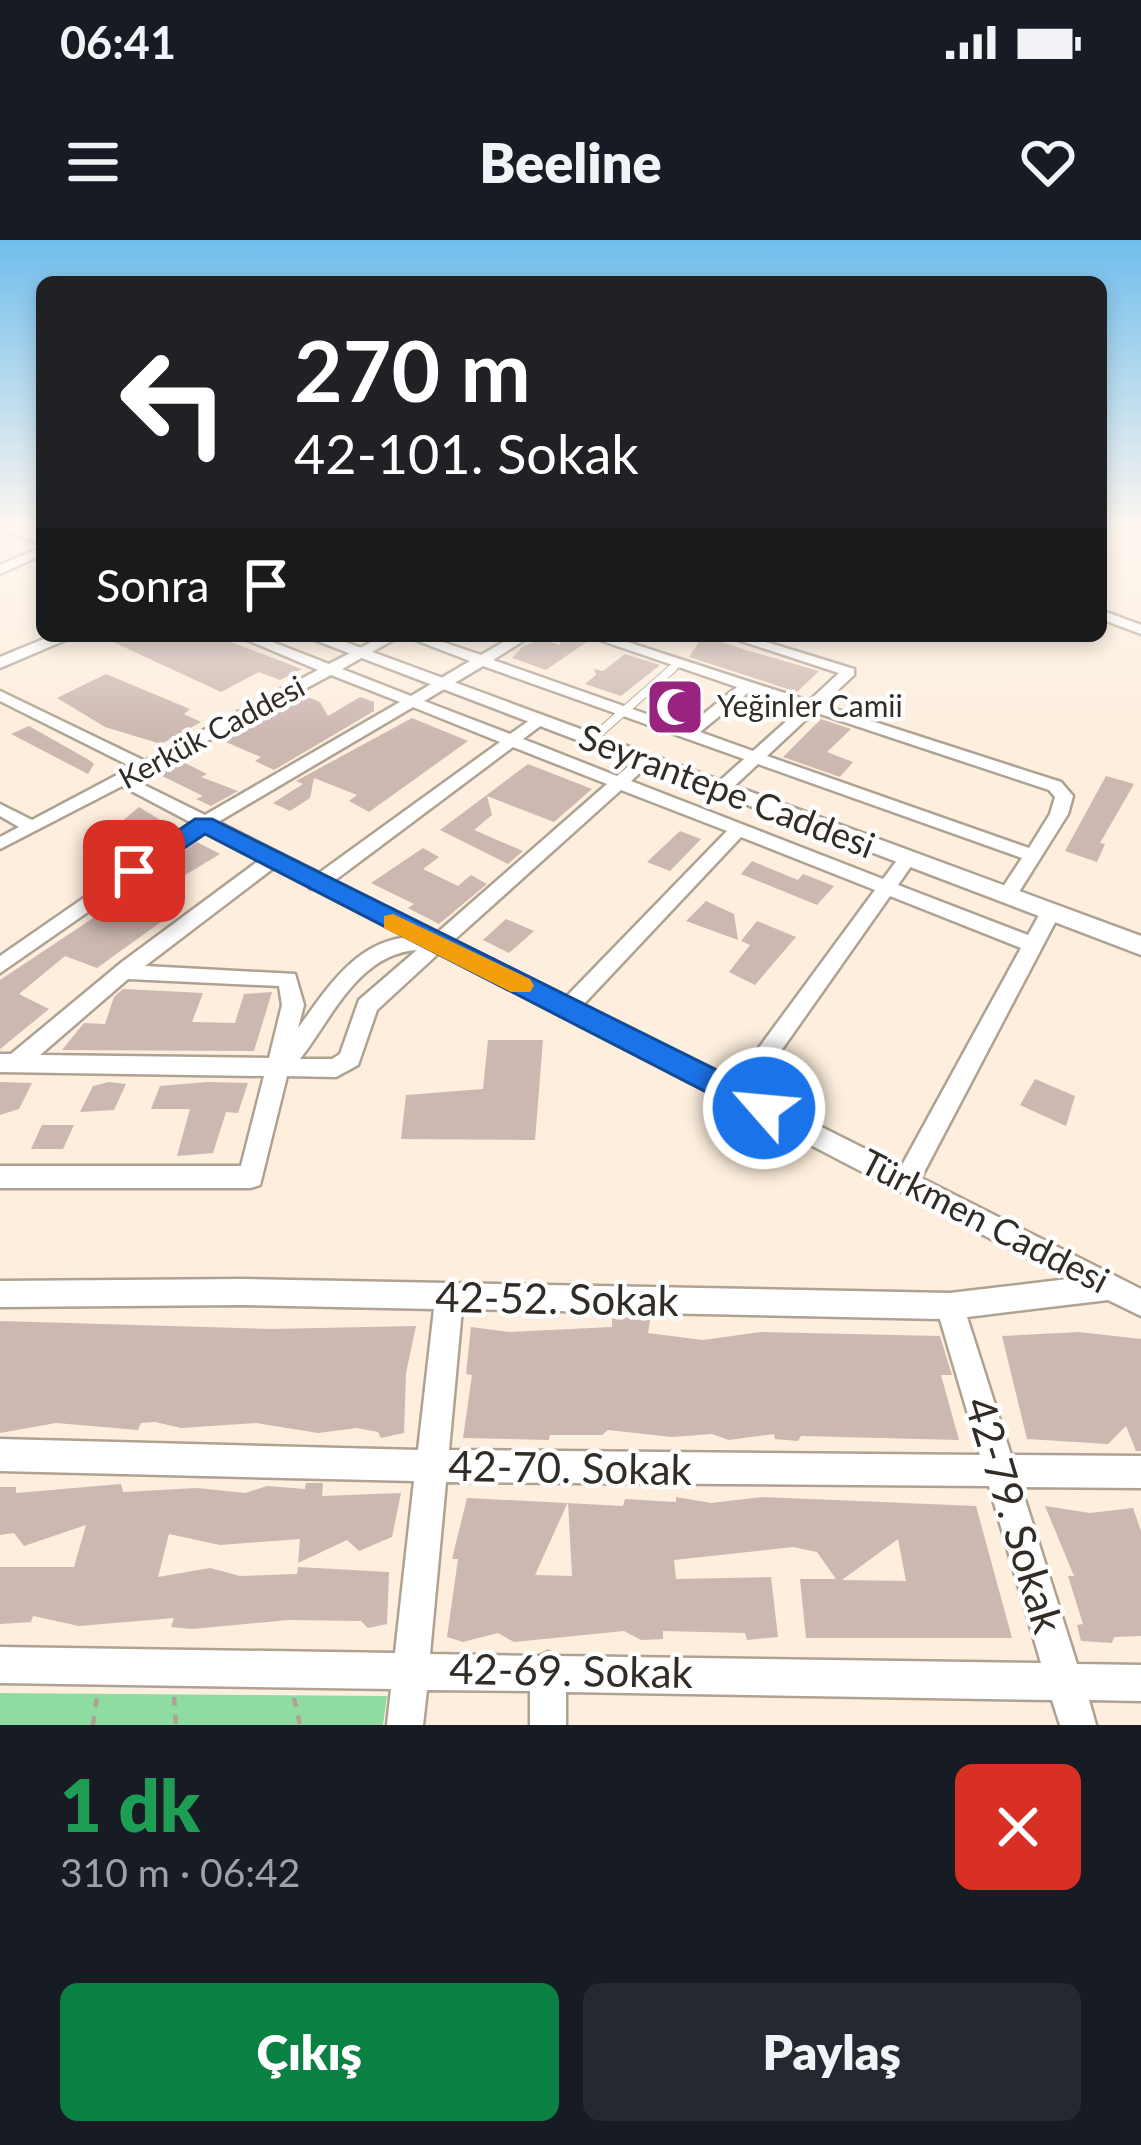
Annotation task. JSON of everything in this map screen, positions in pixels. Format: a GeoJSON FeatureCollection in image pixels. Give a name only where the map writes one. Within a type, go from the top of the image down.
{"type":"FeatureCollection","features":[{"type":"Feature","properties":{"kind":"street"},"geometry":{"type":"LineString","coordinates":[[1107,616],[1141,629]]}},
{"type":"Feature","properties":{"kind":"street"},"geometry":{"type":"LineString","coordinates":[[0,653],[36,638]]}},
{"type":"Feature","properties":{"kind":"street"},"geometry":{"type":"LineString","coordinates":[[0,663],[51,642]]}},
{"type":"Feature","properties":{"kind":"street"},"geometry":{"type":"LineString","coordinates":[[259,642],[1033,945]]}},
{"type":"Feature","properties":{"kind":"street","name":"Seyrantepe Caddesi"},"geometry":{"type":"LineString","coordinates":[[329,642],[1141,946]]}},
{"type":"Feature","properties":{"kind":"street","name":"Kerkük Caddesi"},"geometry":{"type":"LineString","coordinates":[[0,844],[382,642]]}},
{"type":"Feature","properties":{"kind":"street"},"geometry":{"type":"LineString","coordinates":[[428,642],[1032,855]]}},
{"type":"Feature","properties":{"kind":"street"},"geometry":{"type":"LineString","coordinates":[[0,966],[203,824],[514,642]]}},
{"type":"Feature","properties":{"kind":"street"},"geometry":{"type":"LineString","coordinates":[[613,642],[1028,775],[1064,796],[1059,814],[1006,896]]}},
{"type":"Feature","properties":{"kind":"street"},"geometry":{"type":"LineString","coordinates":[[722,789],[849,672],[752,642]]}},
{"type":"Feature","properties":{"kind":"street"},"geometry":{"type":"LineString","coordinates":[[689,733],[747,686]]}},
{"type":"Feature","properties":{"kind":"street"},"geometry":{"type":"LineString","coordinates":[[0,695],[146,768]]}},
{"type":"Feature","properties":{"kind":"street"},"geometry":{"type":"LineString","coordinates":[[317,884],[538,721]]}},
{"type":"Feature","properties":{"kind":"street"},"geometry":{"type":"LineString","coordinates":[[8,1063],[337,1068],[350,1059],[367,1006],[645,760]]}},
{"type":"Feature","properties":{"kind":"street","name":"Türkmen Caddesi"},"geometry":{"type":"LineString","coordinates":[[122,780],[271,861],[1127,1288],[1141,1303]]}},
{"type":"Feature","properties":{"kind":"street"},"geometry":{"type":"LineString","coordinates":[[0,809],[33,828]]}},
{"type":"Feature","properties":{"kind":"street"},"geometry":{"type":"LineString","coordinates":[[567,1009],[737,831]]}},
{"type":"Feature","properties":{"kind":"street"},"geometry":{"type":"LineString","coordinates":[[738,1094],[907,859]]}},
{"type":"Feature","properties":{"kind":"street"},"geometry":{"type":"LineString","coordinates":[[8,1063],[271,861]]}},
{"type":"Feature","properties":{"kind":"street"},"geometry":{"type":"LineString","coordinates":[[907,1180],[1050,913]]}},
{"type":"Feature","properties":{"kind":"street"},"geometry":{"type":"LineString","coordinates":[[279,1067],[304,1043],[323,1001],[380,951],[401,940],[438,944]]}},
{"type":"Feature","properties":{"kind":"street"},"geometry":{"type":"LineString","coordinates":[[0,1177],[251,1177],[293,1005],[288,979],[123,972]]}},
{"type":"Feature","properties":{"kind":"street","name":"42-52. Sokak"},"geometry":{"type":"LineString","coordinates":[[0,1294],[950,1306],[1127,1288]]}},
{"type":"Feature","properties":{"kind":"street"},"geometry":{"type":"LineString","coordinates":[[405,1725],[449,1297]]}},
{"type":"Feature","properties":{"kind":"street","name":"42-79. Sokak"},"geometry":{"type":"LineString","coordinates":[[950,1306],[1078,1725]]}},
{"type":"Feature","properties":{"kind":"street","name":"42-70. Sokak"},"geometry":{"type":"LineString","coordinates":[[0,1455],[432,1466],[1141,1472]]}},
{"type":"Feature","properties":{"kind":"street","name":"42-69. Sokak"},"geometry":{"type":"LineString","coordinates":[[0,1664],[411,1667],[1141,1683]]}},
{"type":"Feature","properties":{"kind":"street"},"geometry":{"type":"LineString","coordinates":[[548,1670],[548,1725]]}},
{"type":"Feature","properties":{"kind":"lane"},"geometry":{"type":"LineString","coordinates":[[591,740],[678,664]]}},
{"type":"Feature","properties":{"kind":"green space"},"geometry":{"type":"Polygon","coordinates":[[[0,1693],[387,1696],[383,1725],[0,1725],[0,1693]]]}},
{"type":"Feature","properties":{"kind":"building"},"geometry":{"type":"Polygon","coordinates":[[[113,642],[231,642],[302,669],[280,680],[259,672],[221,692],[113,642]]]}},
{"type":"Feature","properties":{"kind":"building"},"geometry":{"type":"Polygon","coordinates":[[[534,642],[587,642],[546,670],[512,658],[534,642]]]}},
{"type":"Feature","properties":{"kind":"building"},"geometry":{"type":"Polygon","coordinates":[[[699,642],[721,642],[819,671],[797,692],[689,657],[699,642]]]}},
{"type":"Feature","properties":{"kind":"building"},"geometry":{"type":"Polygon","coordinates":[[[625,654],[660,665],[621,696],[585,684],[596,675],[594,669],[603,671],[625,654]]]}},
{"type":"Feature","properties":{"kind":"building"},"geometry":{"type":"Polygon","coordinates":[[[106,674],[190,709],[184,714],[201,722],[161,744],[105,727],[57,698],[106,674]]]}},
{"type":"Feature","properties":{"kind":"building"},"geometry":{"type":"Polygon","coordinates":[[[305,696],[320,702],[328,716],[360,697],[374,702],[374,711],[274,770],[255,761],[261,757],[221,740],[305,696]]]}},
{"type":"Feature","properties":{"kind":"building"},"geometry":{"type":"Polygon","coordinates":[[[412,718],[468,741],[369,812],[349,801],[357,795],[314,778],[310,798],[290,811],[273,803],[303,784],[296,781],[412,718]]]}},
{"type":"Feature","properties":{"kind":"building"},"geometry":{"type":"Polygon","coordinates":[[[821,719],[851,729],[827,752],[853,762],[840,777],[783,757],[821,719]]]}},
{"type":"Feature","properties":{"kind":"building"},"geometry":{"type":"Polygon","coordinates":[[[29,726],[94,764],[88,774],[11,734],[29,726]]]}},
{"type":"Feature","properties":{"kind":"building"},"geometry":{"type":"Polygon","coordinates":[[[181,761],[207,774],[201,777],[238,791],[211,806],[196,799],[203,796],[158,774],[181,761]]]}},
{"type":"Feature","properties":{"kind":"building"},"geometry":{"type":"Polygon","coordinates":[[[528,764],[592,789],[554,822],[487,796],[492,815],[474,830],[523,851],[508,864],[440,830],[528,764]]]}},
{"type":"Feature","properties":{"kind":"building"},"geometry":{"type":"Polygon","coordinates":[[[1106,776],[1134,784],[1100,843],[1105,844],[1097,862],[1065,851],[1106,776]]]}},
{"type":"Feature","properties":{"kind":"building"},"geometry":{"type":"Polygon","coordinates":[[[139,807],[175,829],[162,838],[157,832],[139,845],[120,823],[139,807]]]}},
{"type":"Feature","properties":{"kind":"building"},"geometry":{"type":"Polygon","coordinates":[[[680,831],[701,839],[670,871],[647,862],[680,831]]]}},
{"type":"Feature","properties":{"kind":"building"},"geometry":{"type":"Polygon","coordinates":[[[197,842],[220,854],[157,892],[183,906],[97,968],[65,956],[19,994],[49,1009],[0,1049],[0,980],[155,877],[151,874],[197,842]]]}},
{"type":"Feature","properties":{"kind":"building"},"geometry":{"type":"Polygon","coordinates":[[[423,848],[439,857],[423,869],[458,886],[471,875],[487,884],[439,924],[408,908],[414,904],[371,883],[423,848]]]}},
{"type":"Feature","properties":{"kind":"building"},"geometry":{"type":"Polygon","coordinates":[[[752,861],[798,880],[803,874],[834,886],[817,905],[741,874],[752,861]]]}},
{"type":"Feature","properties":{"kind":"building"},"geometry":{"type":"Polygon","coordinates":[[[706,901],[734,914],[738,940],[686,921],[706,901]]]}},
{"type":"Feature","properties":{"kind":"building"},"geometry":{"type":"Polygon","coordinates":[[[506,919],[534,931],[509,953],[483,940],[506,919]]]}},
{"type":"Feature","properties":{"kind":"building"},"geometry":{"type":"Polygon","coordinates":[[[757,921],[796,937],[755,985],[729,972],[750,945],[741,941],[757,921]]]}},
{"type":"Feature","properties":{"kind":"building"},"geometry":{"type":"Polygon","coordinates":[[[123,989],[203,993],[192,1022],[235,1023],[244,994],[272,992],[254,1051],[62,1050],[84,1023],[105,1024],[114,997],[123,989]]]}},
{"type":"Feature","properties":{"kind":"building"},"geometry":{"type":"Polygon","coordinates":[[[488,1040],[543,1040],[535,1140],[401,1139],[406,1095],[483,1089],[488,1040]]]}},
{"type":"Feature","properties":{"kind":"building"},"geometry":{"type":"Polygon","coordinates":[[[1035,1079],[1075,1096],[1066,1126],[1020,1105],[1035,1079]]]}},
{"type":"Feature","properties":{"kind":"building"},"geometry":{"type":"Polygon","coordinates":[[[0,1082],[32,1083],[19,1109],[0,1115],[0,1082]]]}},
{"type":"Feature","properties":{"kind":"building"},"geometry":{"type":"Polygon","coordinates":[[[248,1083],[238,1113],[226,1112],[213,1153],[177,1156],[190,1109],[151,1109],[160,1086],[248,1083]]]}},
{"type":"Feature","properties":{"kind":"building"},"geometry":{"type":"Polygon","coordinates":[[[126,1084],[114,1110],[80,1112],[93,1086],[126,1084]]]}},
{"type":"Feature","properties":{"kind":"building"},"geometry":{"type":"Polygon","coordinates":[[[42,1125],[74,1125],[63,1149],[31,1149],[42,1125]]]}},
{"type":"Feature","properties":{"kind":"building"},"geometry":{"type":"Polygon","coordinates":[[[612,1319],[650,1320],[648,1333],[703,1340],[761,1332],[940,1336],[952,1375],[941,1375],[959,1440],[801,1436],[798,1441],[775,1439],[774,1434],[729,1440],[712,1434],[672,1437],[608,1430],[602,1435],[550,1435],[549,1440],[463,1438],[472,1375],[466,1374],[471,1327],[509,1332],[612,1327],[612,1319]]]}},
{"type":"Feature","properties":{"kind":"building"},"geometry":{"type":"Polygon","coordinates":[[[0,1321],[272,1329],[416,1326],[406,1373],[404,1433],[381,1438],[378,1432],[357,1428],[318,1433],[256,1423],[181,1428],[155,1422],[141,1423],[138,1430],[56,1423],[0,1433],[0,1321]]]}},
{"type":"Feature","properties":{"kind":"building"},"geometry":{"type":"Polygon","coordinates":[[[1079,1332],[1141,1339],[1141,1451],[1136,1451],[1126,1426],[1108,1444],[1027,1439],[1002,1336],[1079,1332]]]}},
{"type":"Feature","properties":{"kind":"building"},"geometry":{"type":"Polygon","coordinates":[[[306,1483],[323,1483],[322,1496],[401,1493],[392,1537],[359,1551],[347,1540],[298,1563],[300,1539],[220,1545],[169,1534],[158,1577],[210,1568],[240,1576],[297,1574],[298,1567],[389,1572],[387,1624],[368,1628],[361,1621],[288,1620],[192,1629],[171,1627],[174,1618],[79,1626],[33,1616],[31,1622],[0,1624],[0,1567],[74,1567],[86,1525],[24,1546],[14,1533],[0,1535],[0,1487],[16,1487],[16,1493],[121,1484],[123,1492],[197,1488],[245,1493],[267,1486],[305,1489],[306,1483]]]}},
{"type":"Feature","properties":{"kind":"building"},"geometry":{"type":"Polygon","coordinates":[[[676,1497],[711,1503],[762,1497],[976,1506],[1012,1638],[806,1638],[800,1579],[836,1579],[817,1552],[793,1547],[674,1560],[676,1579],[771,1577],[778,1637],[747,1640],[745,1633],[663,1631],[663,1639],[641,1640],[624,1631],[514,1642],[498,1633],[463,1642],[447,1637],[458,1559],[452,1559],[467,1498],[567,1503],[535,1575],[572,1576],[568,1503],[676,1502],[676,1497]],[[898,1539],[842,1580],[906,1581],[898,1539]]]}},
{"type":"Feature","properties":{"kind":"building"},"geometry":{"type":"Polygon","coordinates":[[[1045,1506],[1090,1513],[1133,1508],[1141,1531],[1141,1636],[1114,1637],[1112,1643],[1081,1641],[1077,1625],[1083,1624],[1068,1576],[1074,1576],[1045,1506]]]}},
{"type":"Feature","properties":{"kind":"slow traffic"},"geometry":{"type":"LineString","coordinates":[[393,922],[520,986]]}},
{"type":"Feature","properties":{"kind":"place","name":"Yeğinler Camii"},"geometry":{"type":"Point","coordinates":[675,707]}},
{"type":"Feature","properties":{"kind":"route"},"geometry":{"type":"LineString","coordinates":[[134,871],[203,824],[764,1108]]}}]}
